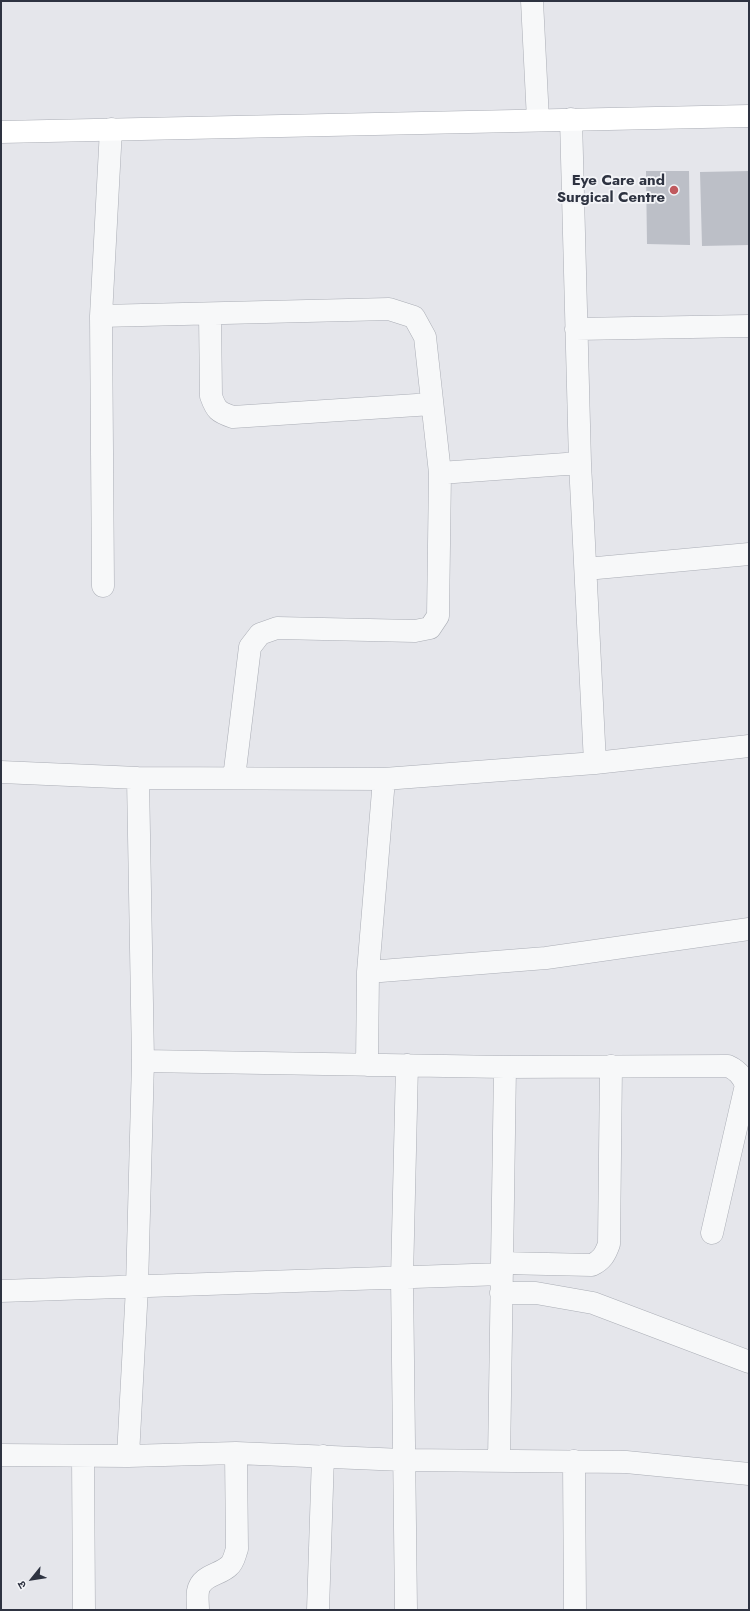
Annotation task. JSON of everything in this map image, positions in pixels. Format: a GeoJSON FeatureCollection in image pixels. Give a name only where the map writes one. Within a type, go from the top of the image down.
{"type":"FeatureCollection","features":[{"type":"Feature","properties":{"kind":"street"},"geometry":{"type":"LineString","coordinates":[[532,1],[538,120]]}},
{"type":"Feature","properties":{"kind":"street"},"geometry":{"type":"LineString","coordinates":[[1,132],[749,116]]}},
{"type":"Feature","properties":{"kind":"street"},"geometry":{"type":"LineString","coordinates":[[571,120],[580,463],[595,763]]}},
{"type":"Feature","properties":{"kind":"street"},"geometry":{"type":"LineString","coordinates":[[104,586],[101,316],[111,129]]}},
{"type":"Feature","properties":{"kind":"street"},"geometry":{"type":"LineString","coordinates":[[101,316],[389,309],[414,317],[425,337],[440,473],[438,616],[430,628],[415,631],[277,628],[260,634],[250,647],[234,778]]}},
{"type":"Feature","properties":{"kind":"street"},"geometry":{"type":"LineString","coordinates":[[210,314],[211,396],[215,408],[221,413],[233,417],[432,404]]}},
{"type":"Feature","properties":{"kind":"street"},"geometry":{"type":"LineString","coordinates":[[576,329],[749,326]]}},
{"type":"Feature","properties":{"kind":"street"},"geometry":{"type":"LineString","coordinates":[[440,473],[580,463]]}},
{"type":"Feature","properties":{"kind":"street"},"geometry":{"type":"LineString","coordinates":[[586,569],[749,554]]}},
{"type":"Feature","properties":{"kind":"street"},"geometry":{"type":"LineString","coordinates":[[1,772],[138,778],[384,779],[595,763],[749,746]]}},
{"type":"Feature","properties":{"kind":"street"},"geometry":{"type":"LineString","coordinates":[[128,1456],[137,1287],[143,1061],[138,778]]}},
{"type":"Feature","properties":{"kind":"street"},"geometry":{"type":"LineString","coordinates":[[367,1065],[368,972],[384,779]]}},
{"type":"Feature","properties":{"kind":"street"},"geometry":{"type":"LineString","coordinates":[[368,972],[546,958],[749,928]]}},
{"type":"Feature","properties":{"kind":"street"},"geometry":{"type":"LineString","coordinates":[[143,1061],[505,1067],[728,1066],[738,1071],[744,1079],[746,1085],[712,1233]]}},
{"type":"Feature","properties":{"kind":"street"},"geometry":{"type":"LineString","coordinates":[[406,1610],[402,1278],[407,1065]]}},
{"type":"Feature","properties":{"kind":"street"},"geometry":{"type":"LineString","coordinates":[[1,1291],[402,1278],[502,1277],[592,1265],[601,1261],[606,1254],[609,1244],[611,1066]]}},
{"type":"Feature","properties":{"kind":"street"},"geometry":{"type":"LineString","coordinates":[[499,1461],[505,1067]]}},
{"type":"Feature","properties":{"kind":"street"},"geometry":{"type":"LineString","coordinates":[[502,1277],[536,1293],[593,1304],[749,1362]]}},
{"type":"Feature","properties":{"kind":"street"},"geometry":{"type":"LineString","coordinates":[[198,1610],[198,1590],[202,1582],[211,1575],[229,1566],[237,1549],[236,1453]]}},
{"type":"Feature","properties":{"kind":"street"},"geometry":{"type":"LineString","coordinates":[[1,1455],[128,1456],[236,1453],[404,1460],[626,1462],[749,1474]]}},
{"type":"Feature","properties":{"kind":"street"},"geometry":{"type":"LineString","coordinates":[[83,1456],[84,1610]]}},
{"type":"Feature","properties":{"kind":"street"},"geometry":{"type":"LineString","coordinates":[[318,1610],[323,1456]]}},
{"type":"Feature","properties":{"kind":"street"},"geometry":{"type":"LineString","coordinates":[[574,1461],[575,1610]]}},
{"type":"Feature","properties":{"kind":"building"},"geometry":{"type":"Polygon","coordinates":[[[646,171],[689,171],[690,245],[647,244],[646,171]]]}},
{"type":"Feature","properties":{"kind":"building"},"geometry":{"type":"Polygon","coordinates":[[[749,171],[749,245],[702,246],[700,172],[749,171]]]}},
{"type":"Feature","properties":{"kind":"place","name":"Eye Care and Surgical Centre"},"geometry":{"type":"Point","coordinates":[674,190]}}]}
